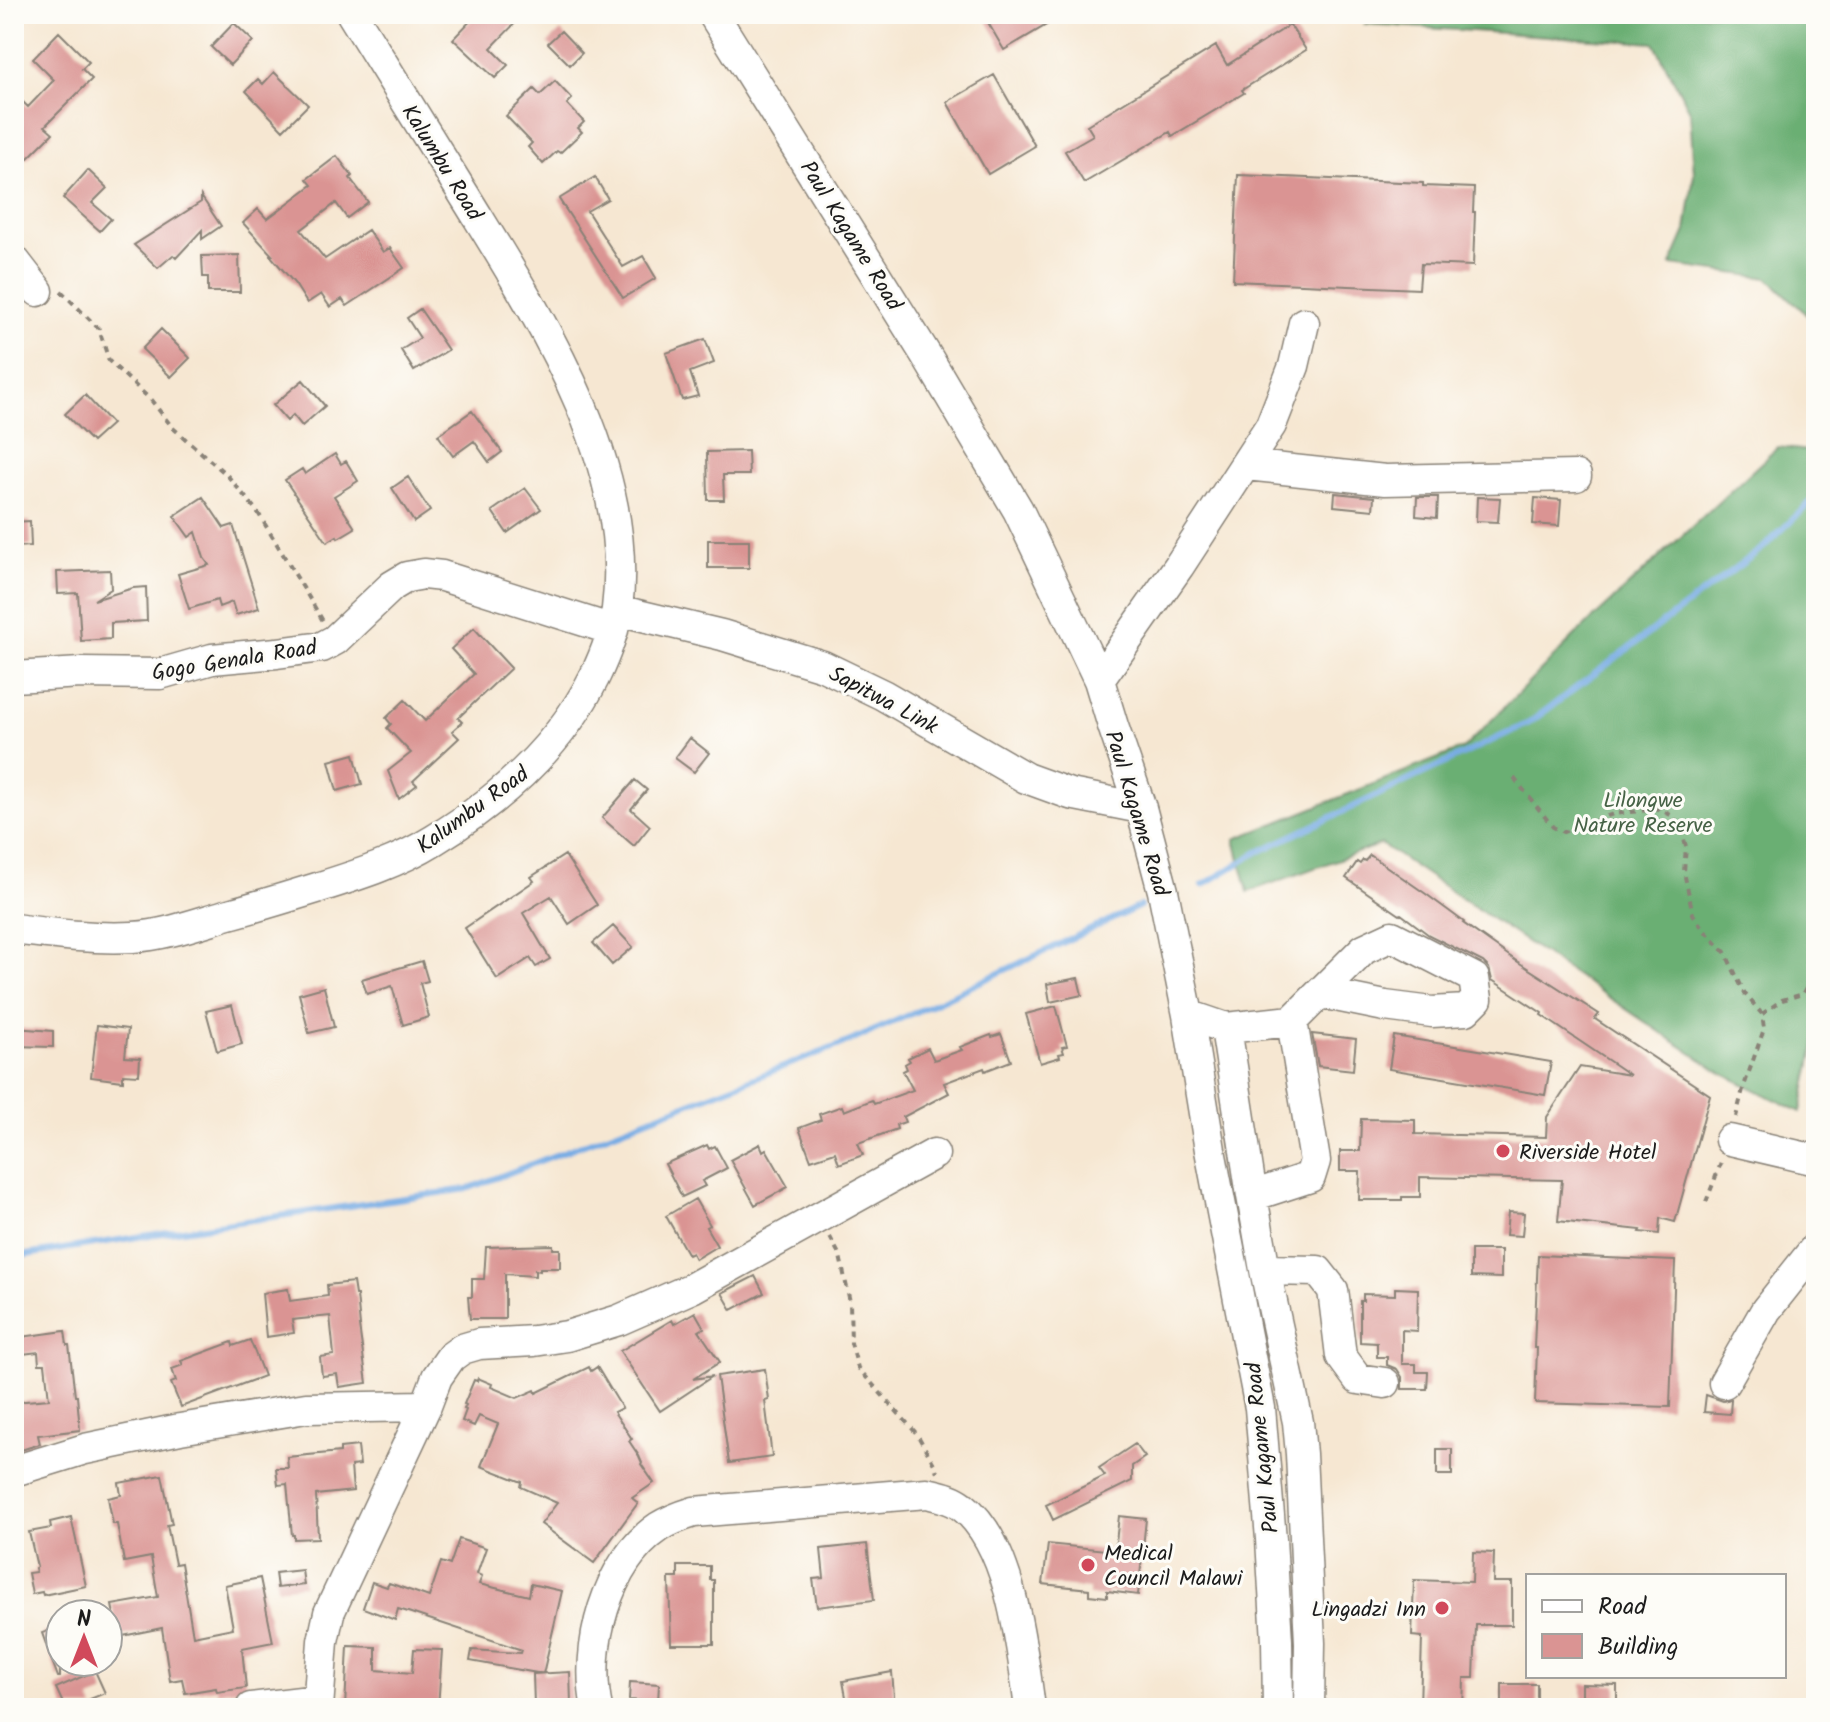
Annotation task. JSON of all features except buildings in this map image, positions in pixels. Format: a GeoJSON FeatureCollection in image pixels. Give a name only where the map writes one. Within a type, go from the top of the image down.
{"type":"FeatureCollection","features":[{"type":"Feature","properties":{"kind":"street","name":"Kalumbu Road"},"geometry":{"type":"LineString","coordinates":[[14,929],[72,937],[153,935],[373,871],[413,853],[500,793],[545,751],[589,688],[602,660],[615,620],[617,543],[611,498],[600,456],[574,391],[541,325],[352,14]]}},
{"type":"Feature","properties":{"kind":"street","name":"Paul Kagame Road"},"geometry":{"type":"LineString","coordinates":[[713,14],[926,355],[1018,510],[1099,680],[1141,808],[1163,891],[1260,1408],[1271,1539],[1278,1708]]}},
{"type":"Feature","properties":{"kind":"street"},"geometry":{"type":"LineString","coordinates":[[14,260],[38,291]]}},
{"type":"Feature","properties":{"kind":"street"},"geometry":{"type":"LineString","coordinates":[[1099,680],[1179,566],[1271,425],[1294,366],[1304,323]]}},
{"type":"Feature","properties":{"kind":"street"},"geometry":{"type":"LineString","coordinates":[[1246,465],[1385,480],[1576,476]]}},
{"type":"Feature","properties":{"kind":"street","name":"Gogo Genala Road"},"geometry":{"type":"LineString","coordinates":[[14,677],[81,673],[160,674],[212,659],[322,647],[335,640],[392,586],[407,577],[424,574],[615,620]]}},
{"type":"Feature","properties":{"kind":"street","name":"Sapitwa Link"},"geometry":{"type":"LineString","coordinates":[[615,620],[722,635],[823,666],[883,695],[1035,782],[1070,794],[1141,808]]}},
{"type":"Feature","properties":{"kind":"street"},"geometry":{"type":"LineString","coordinates":[[1188,1015],[1226,1028],[1292,1021],[1321,993]]}},
{"type":"Feature","properties":{"kind":"street"},"geometry":{"type":"LineString","coordinates":[[1252,1196],[1310,1177],[1315,1161],[1292,1021]]}},
{"type":"Feature","properties":{"kind":"street"},"geometry":{"type":"LineString","coordinates":[[1226,1028],[1265,1270],[1298,1422],[1310,1643],[1309,1708]]}},
{"type":"Feature","properties":{"kind":"street"},"geometry":{"type":"LineString","coordinates":[[1730,1140],[1816,1160]]}},
{"type":"Feature","properties":{"kind":"street"},"geometry":{"type":"LineString","coordinates":[[251,1708],[318,1704],[323,1641],[329,1613],[437,1377],[451,1357],[462,1349],[479,1344],[567,1336],[619,1320],[692,1288],[934,1154]]}},
{"type":"Feature","properties":{"kind":"street"},"geometry":{"type":"LineString","coordinates":[[1724,1383],[1766,1310],[1816,1247]]}},
{"type":"Feature","properties":{"kind":"street"},"geometry":{"type":"LineString","coordinates":[[1265,1270],[1318,1271],[1333,1290],[1341,1356],[1358,1379],[1385,1383]]}},
{"type":"Feature","properties":{"kind":"street"},"geometry":{"type":"LineString","coordinates":[[14,1471],[98,1446],[306,1408],[426,1406]]}},
{"type":"Feature","properties":{"kind":"street"},"geometry":{"type":"LineString","coordinates":[[597,1708],[593,1669],[602,1615],[623,1565],[657,1529],[694,1512],[927,1493],[960,1504],[981,1527],[1006,1576],[1020,1631],[1030,1708]]}},
{"type":"Feature","properties":{"kind":"path"},"geometry":{"type":"LineString","coordinates":[[38,291],[62,291],[99,329],[109,361],[151,400],[173,428],[227,475],[257,511],[335,640]]}},
{"type":"Feature","properties":{"kind":"path"},"geometry":{"type":"LineString","coordinates":[[1816,529],[1813,534],[1813,557],[1816,567]]}},
{"type":"Feature","properties":{"kind":"path"},"geometry":{"type":"LineString","coordinates":[[1514,778],[1553,827],[1563,832],[1613,814],[1658,809],[1673,816],[1682,831],[1686,847],[1684,872],[1693,914],[1725,952],[1745,994],[1762,1014],[1764,1029],[1743,1089],[1730,1140],[1706,1202]]}},
{"type":"Feature","properties":{"kind":"path"},"geometry":{"type":"LineString","coordinates":[[1762,1014],[1782,1000],[1803,994],[1816,970]]}},
{"type":"Feature","properties":{"kind":"path"},"geometry":{"type":"LineString","coordinates":[[819,1216],[840,1256],[850,1302],[851,1343],[858,1368],[917,1434],[934,1464],[945,1497]]}},
{"type":"Feature","properties":{"kind":"green space"},"geometry":{"type":"Polygon","coordinates":[[[1375,14],[1816,14],[1816,323],[1768,278],[1671,265],[1686,231],[1694,174],[1690,111],[1654,43],[1365,24],[1375,14]]]}},
{"type":"Feature","properties":{"kind":"green space","name":"Lilongwe Nature Reserve"},"geometry":{"type":"Polygon","coordinates":[[[1816,444],[1816,1040],[1801,1112],[1721,1073],[1381,844],[1248,892],[1235,839],[1464,748],[1585,626],[1778,447],[1808,451],[1816,444]]]}},
{"type":"Feature","properties":{"kind":"waterway"},"geometry":{"type":"LineString","coordinates":[[1203,885],[1258,852],[1529,723],[1764,547],[1816,497]]}},
{"type":"Feature","properties":{"kind":"waterway"},"geometry":{"type":"LineString","coordinates":[[14,1257],[467,1189],[853,1040],[1140,906]]}},
{"type":"Feature","properties":{"kind":"place","name":"Riverside Hotel"},"geometry":{"type":"Point","coordinates":[1503,1151]}},
{"type":"Feature","properties":{"kind":"place","name":"Medical Council Malawi"},"geometry":{"type":"Point","coordinates":[1088,1565]}},
{"type":"Feature","properties":{"kind":"place","name":"Lingadzi Inn"},"geometry":{"type":"Point","coordinates":[1442,1608]}}]}
